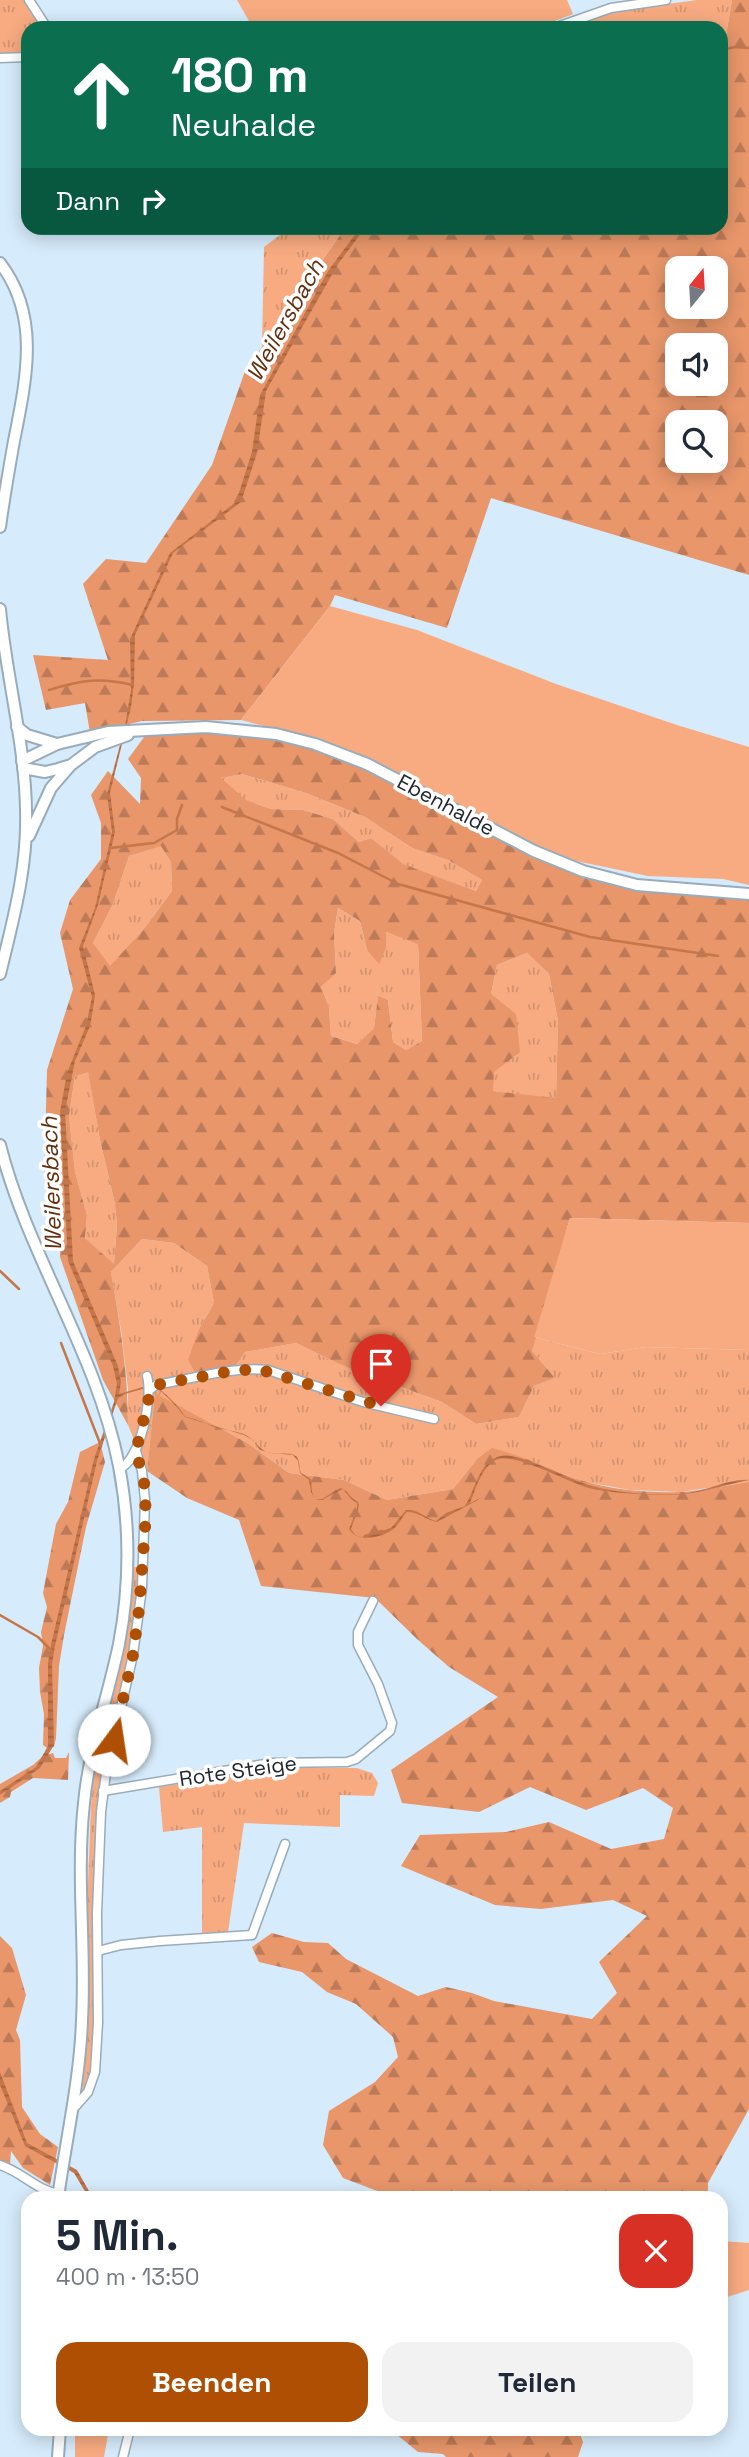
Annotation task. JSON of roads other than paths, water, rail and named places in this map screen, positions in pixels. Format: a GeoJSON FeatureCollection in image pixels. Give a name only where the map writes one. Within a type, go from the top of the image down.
{"type":"FeatureCollection","features":[{"type":"Feature","properties":{"kind":"street"},"geometry":{"type":"LineString","coordinates":[[29,0],[42,21]]}},
{"type":"Feature","properties":{"kind":"street"},"geometry":{"type":"LineString","coordinates":[[574,21],[611,8],[666,0]]}},
{"type":"Feature","properties":{"kind":"street"},"geometry":{"type":"LineString","coordinates":[[0,58],[21,57]]}},
{"type":"Feature","properties":{"kind":"street"},"geometry":{"type":"LineString","coordinates":[[0,263],[21,301],[27,344],[24,385],[0,527]]}},
{"type":"Feature","properties":{"kind":"street"},"geometry":{"type":"LineString","coordinates":[[0,609],[23,764],[26,811],[20,892],[0,974]]}},
{"type":"Feature","properties":{"kind":"street"},"geometry":{"type":"LineString","coordinates":[[18,727],[27,734],[57,744]]}},
{"type":"Feature","properties":{"kind":"street","name":"Ebenhalde"},"geometry":{"type":"LineString","coordinates":[[23,764],[57,744],[108,732],[175,727],[223,727],[255,731],[331,749],[381,770],[526,847],[583,871],[637,885],[749,894]]}},
{"type":"Feature","properties":{"kind":"street","name":"Ebenhalde"},"geometry":{"type":"LineString","coordinates":[[23,764],[45,772],[71,765],[95,747],[141,730]]}},
{"type":"Feature","properties":{"kind":"street"},"geometry":{"type":"LineString","coordinates":[[25,846],[37,814],[51,788],[71,765]]}},
{"type":"Feature","properties":{"kind":"street"},"geometry":{"type":"LineString","coordinates":[[0,1145],[18,1202],[96,1389],[118,1465],[126,1529],[125,1591],[119,1644],[90,1764],[84,1805],[80,1856],[83,2001],[80,2049],[59,2191]]}},
{"type":"Feature","properties":{"kind":"street"},"geometry":{"type":"LineString","coordinates":[[151,1389],[156,1385],[232,1371],[268,1370],[362,1402],[434,1419]]}},
{"type":"Feature","properties":{"kind":"street"},"geometry":{"type":"LineString","coordinates":[[118,1465],[128,1464],[136,1451],[151,1389],[148,1376]]}},
{"type":"Feature","properties":{"kind":"street"},"geometry":{"type":"LineString","coordinates":[[73,2109],[88,2092],[95,2072],[103,1791],[122,1708],[139,1610],[146,1528],[142,1471],[136,1451]]}},
{"type":"Feature","properties":{"kind":"street","name":"Rote Steige"},"geometry":{"type":"LineString","coordinates":[[103,1791],[271,1763],[347,1762],[356,1759],[390,1731],[392,1723],[378,1684],[358,1645],[358,1632],[373,1601]]}},
{"type":"Feature","properties":{"kind":"street"},"geometry":{"type":"LineString","coordinates":[[98,1951],[121,1945],[252,1935],[285,1844]]}},
{"type":"Feature","properties":{"kind":"street"},"geometry":{"type":"LineString","coordinates":[[0,2165],[18,2172],[44,2191]]}},
{"type":"Feature","properties":{"kind":"street"},"geometry":{"type":"LineString","coordinates":[[58,2457],[60,2436]]}},
{"type":"Feature","properties":{"kind":"street"},"geometry":{"type":"LineString","coordinates":[[123,2457],[128,2436]]}},
{"type":"Feature","properties":{"kind":"waterway"},"geometry":{"type":"LineString","coordinates":[[728,48],[749,48]]}},
{"type":"Feature","properties":{"kind":"waterway"},"geometry":{"type":"LineString","coordinates":[[49,690],[91,681],[133,685]]}},
{"type":"Feature","properties":{"kind":"waterway"},"geometry":{"type":"LineString","coordinates":[[110,848],[154,843],[177,830],[177,819],[182,805]]}},
{"type":"Feature","properties":{"kind":"waterway"},"geometry":{"type":"LineString","coordinates":[[222,807],[338,853],[398,884],[590,937],[718,956]]}},
{"type":"Feature","properties":{"kind":"waterway"},"geometry":{"type":"LineString","coordinates":[[0,1271],[19,1289]]}},
{"type":"Feature","properties":{"kind":"waterway"},"geometry":{"type":"LineString","coordinates":[[61,1343],[101,1446]]}},
{"type":"Feature","properties":{"kind":"waterway"},"geometry":{"type":"LineString","coordinates":[[365,1536],[382,1531]]}},
{"type":"Feature","properties":{"kind":"waterway"},"geometry":{"type":"LineString","coordinates":[[0,1615],[38,1637],[52,1651]]}},
{"type":"Feature","properties":{"kind":"water label","name":"Weilersbach"},"geometry":{"type":"Point","coordinates":[285,320]}},
{"type":"Feature","properties":{"kind":"water label","name":"Weilersbach"},"geometry":{"type":"Point","coordinates":[51,1184]}}]}
